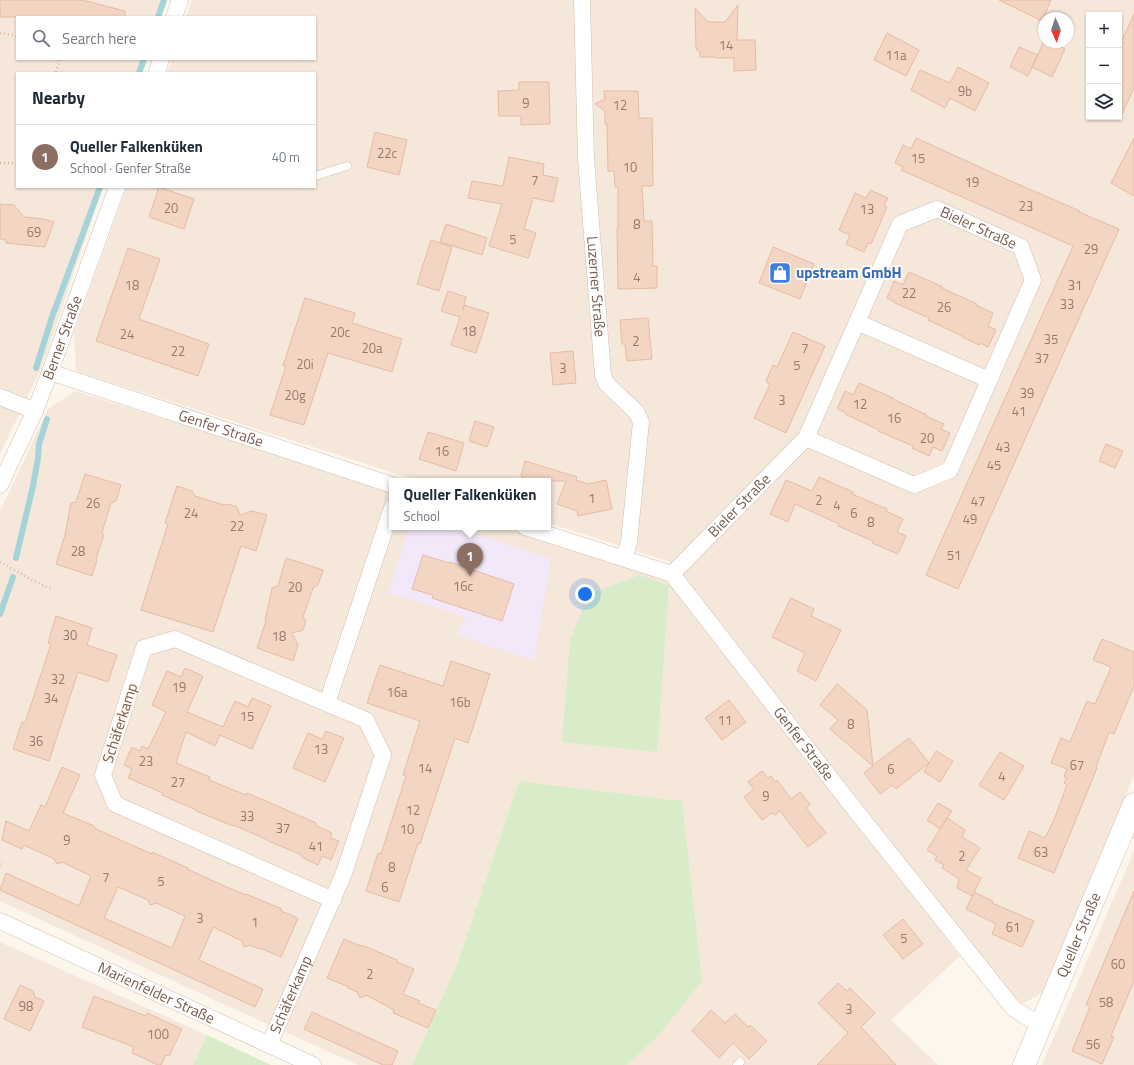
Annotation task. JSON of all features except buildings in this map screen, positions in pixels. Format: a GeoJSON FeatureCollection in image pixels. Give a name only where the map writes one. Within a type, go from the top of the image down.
{"type":"FeatureCollection","features":[{"type":"Feature","properties":{"kind":"street"},"geometry":{"type":"LineString","coordinates":[[174,16],[180,0]]}},
{"type":"Feature","properties":{"kind":"street","name":"Luzerner Straße"},"geometry":{"type":"LineString","coordinates":[[582,0],[586,159],[603,375],[606,383],[637,413],[641,422],[629,542],[624,558]]}},
{"type":"Feature","properties":{"kind":"street"},"geometry":{"type":"LineString","coordinates":[[157,72],[161,60]]}},
{"type":"Feature","properties":{"kind":"street","name":"Berner Straße"},"geometry":{"type":"LineString","coordinates":[[0,485],[35,411],[117,188]]}},
{"type":"Feature","properties":{"kind":"street","name":"Bieler Straße"},"geometry":{"type":"LineString","coordinates":[[672,574],[806,438],[900,224],[937,209],[1021,247],[1033,280],[950,470],[914,485],[806,438]]}},
{"type":"Feature","properties":{"kind":"street"},"geometry":{"type":"LineString","coordinates":[[857,322],[990,380]]}},
{"type":"Feature","properties":{"kind":"street","name":"Genfer Straße"},"geometry":{"type":"LineString","coordinates":[[50,372],[389,484]]}},
{"type":"Feature","properties":{"kind":"street"},"geometry":{"type":"LineString","coordinates":[[0,397],[35,411]]}},
{"type":"Feature","properties":{"kind":"street"},"geometry":{"type":"LineString","coordinates":[[327,703],[389,517]]}},
{"type":"Feature","properties":{"kind":"street"},"geometry":{"type":"LineString","coordinates":[[535,530],[672,574]]}},
{"type":"Feature","properties":{"kind":"street","name":"Genfer Straße"},"geometry":{"type":"LineString","coordinates":[[672,574],[847,800],[1013,1008],[1041,1024]]}},
{"type":"Feature","properties":{"kind":"street","name":"Schäferkamp"},"geometry":{"type":"LineString","coordinates":[[269,1045],[333,900],[344,874],[383,755],[366,720],[175,639],[144,648],[103,775],[115,804],[333,900]]}},
{"type":"Feature","properties":{"kind":"street","name":"Queller Straße"},"geometry":{"type":"LineString","coordinates":[[1024,1065],[1134,804]]}},
{"type":"Feature","properties":{"kind":"street","name":"Marienfelder Straße"},"geometry":{"type":"LineString","coordinates":[[0,922],[313,1065]]}},
{"type":"Feature","properties":{"kind":"lane"},"geometry":{"type":"LineString","coordinates":[[316,176],[347,166]]}},
{"type":"Feature","properties":{"kind":"path"},"geometry":{"type":"LineString","coordinates":[[0,33],[16,36]]}},
{"type":"Feature","properties":{"kind":"path"},"geometry":{"type":"LineString","coordinates":[[56,72],[60,60]]}},
{"type":"Feature","properties":{"kind":"path"},"geometry":{"type":"LineString","coordinates":[[0,163],[16,163]]}},
{"type":"Feature","properties":{"kind":"path"},"geometry":{"type":"LineString","coordinates":[[0,562],[50,589]]}},
{"type":"Feature","properties":{"kind":"path"},"geometry":{"type":"LineString","coordinates":[[0,866],[2,862]]}},
{"type":"Feature","properties":{"kind":"shaded area"},"geometry":{"type":"Polygon","coordinates":[[[0,0],[167,0],[161,16],[16,16],[16,60],[147,60],[142,72],[16,72],[16,188],[103,188],[42,367],[0,454],[0,0]]]}},
{"type":"Feature","properties":{"kind":"shaded area"},"geometry":{"type":"Polygon","coordinates":[[[192,0],[1134,0],[1134,775],[1044,992],[1020,1005],[670,562],[551,524],[551,478],[410,478],[76,371],[74,332],[127,188],[316,188],[316,72],[167,72],[172,60],[316,60],[316,16],[186,16],[192,0]]]}},
{"type":"Feature","properties":{"kind":"shaded area"},"geometry":{"type":"Polygon","coordinates":[[[75,391],[389,489],[389,530],[520,530],[671,577],[960,956],[891,1020],[938,1065],[627,1065],[658,1036],[682,801],[519,781],[458,962],[412,1065],[358,1065],[0,901],[0,511],[48,409],[75,391]]]}},
{"type":"Feature","properties":{"kind":"shaded area"},"geometry":{"type":"Polygon","coordinates":[[[408,530],[461,530],[551,559],[534,661],[458,635],[465,616],[388,593],[408,530]]]}},
{"type":"Feature","properties":{"kind":"shaded area"},"geometry":{"type":"Polygon","coordinates":[[[1134,851],[1134,1065],[1042,1065],[1134,851]]]}},
{"type":"Feature","properties":{"kind":"shaded area"},"geometry":{"type":"Polygon","coordinates":[[[0,942],[207,1035],[193,1065],[0,1065],[0,942]]]}},
{"type":"Feature","properties":{"kind":"green space"},"geometry":{"type":"Polygon","coordinates":[[[640,575],[669,585],[657,752],[562,742],[570,640],[589,594],[640,575]]]}},
{"type":"Feature","properties":{"kind":"green space"},"geometry":{"type":"Polygon","coordinates":[[[519,781],[682,801],[702,981],[658,1036],[627,1065],[412,1065],[458,962],[519,781]]]}},
{"type":"Feature","properties":{"kind":"green space"},"geometry":{"type":"Polygon","coordinates":[[[207,1035],[271,1065],[193,1065],[207,1035]]]}},
{"type":"Feature","properties":{"kind":"waterway"},"geometry":{"type":"LineString","coordinates":[[158,16],[164,0]]}},
{"type":"Feature","properties":{"kind":"waterway"},"geometry":{"type":"LineString","coordinates":[[139,72],[144,60]]}},
{"type":"Feature","properties":{"kind":"waterway"},"geometry":{"type":"LineString","coordinates":[[36,368],[52,317],[100,188]]}},
{"type":"Feature","properties":{"kind":"waterway"},"geometry":{"type":"LineString","coordinates":[[16,558],[33,486],[39,444],[47,419]]}},
{"type":"Feature","properties":{"kind":"waterway"},"geometry":{"type":"LineString","coordinates":[[0,614],[13,577]]}},
{"type":"Feature","properties":{"kind":"place","name":"upstream GmbH"},"geometry":{"type":"Point","coordinates":[780,273]}},
{"type":"Feature","properties":{"kind":"place","name":"Queller Falkenküken"},"geometry":{"type":"Point","coordinates":[470,576]}}]}
